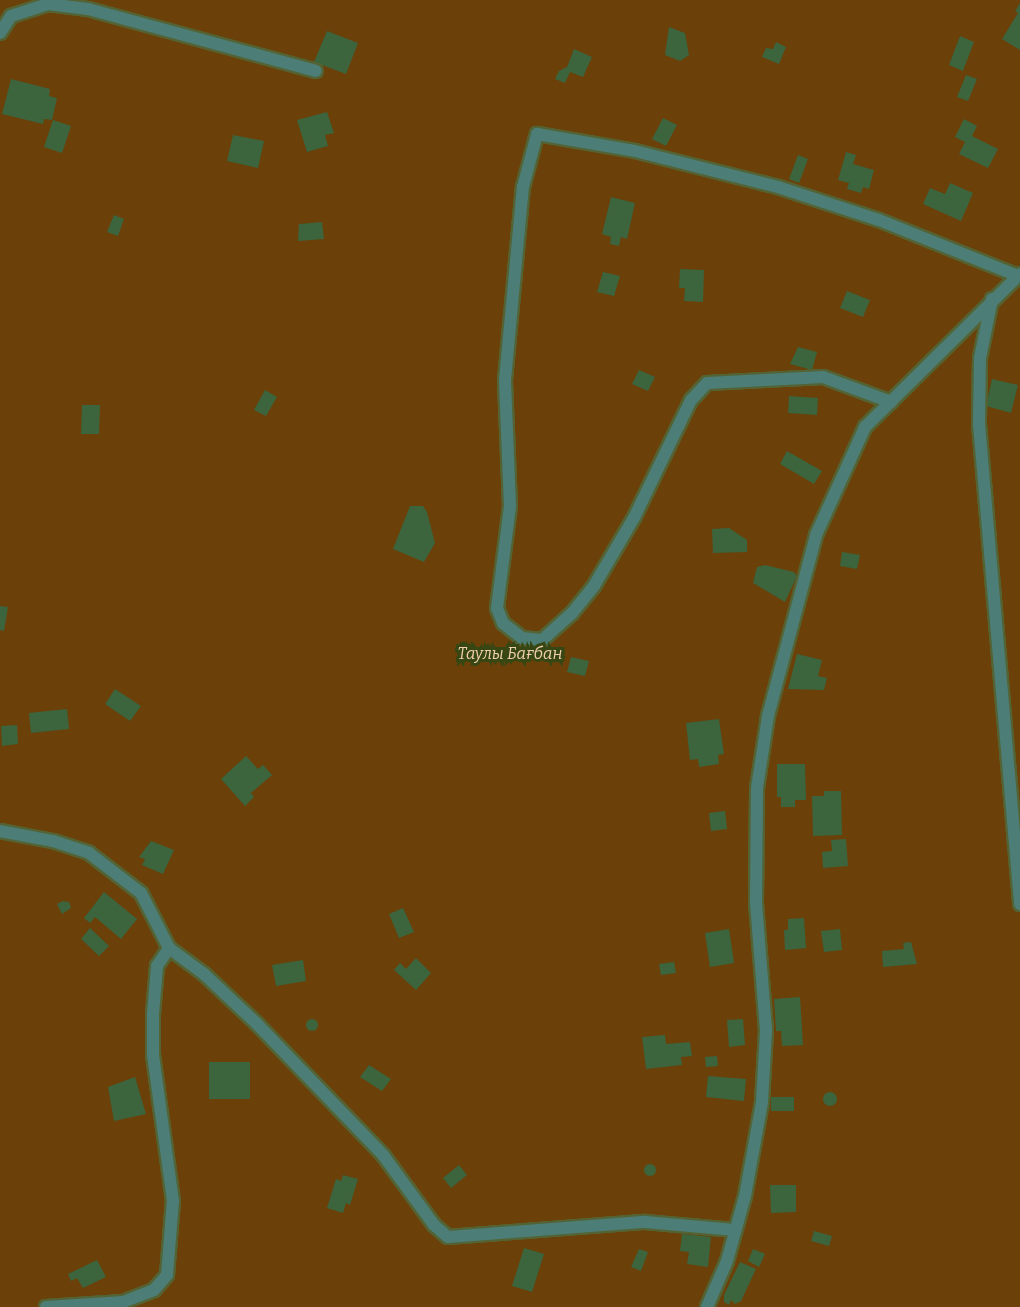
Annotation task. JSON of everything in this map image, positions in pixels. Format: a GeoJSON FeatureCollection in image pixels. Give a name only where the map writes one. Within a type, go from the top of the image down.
{"type":"FeatureCollection","features":[{"type":"Feature","properties":{"kind":"street"},"geometry":{"type":"LineString","coordinates":[[0,33],[11,16],[48,4],[88,9],[316,71]]}},
{"type":"Feature","properties":{"kind":"street"},"geometry":{"type":"LineString","coordinates":[[707,1307],[727,1261],[762,1102],[766,1030],[756,904],[757,788],[768,716],[816,535],[865,427],[965,331],[992,298],[1018,275],[879,220],[767,184],[635,151],[537,134],[523,187],[505,380],[510,506],[497,608],[503,623],[522,638],[542,640],[571,614],[594,586],[635,516],[691,400],[708,383],[823,377],[891,402]]}},
{"type":"Feature","properties":{"kind":"street"},"geometry":{"type":"LineString","coordinates":[[992,298],[980,358],[979,424],[1020,904]]}},
{"type":"Feature","properties":{"kind":"street"},"geometry":{"type":"LineString","coordinates":[[0,831],[53,841],[88,853],[141,893],[169,948],[204,974],[257,1024],[383,1155],[434,1225],[448,1237],[645,1222],[735,1230]]}},
{"type":"Feature","properties":{"kind":"street"},"geometry":{"type":"LineString","coordinates":[[46,1307],[144,1301],[167,1275],[172,1239],[173,1201],[153,1055],[154,986],[157,966],[169,948]]}},
{"type":"Feature","properties":{"kind":"green space","name":"Таулы Бағбан"},"geometry":{"type":"Polygon","coordinates":[[[0,0],[1020,0],[1020,1307],[0,1307],[0,0]]]}},
{"type":"Feature","properties":{"kind":"building"},"geometry":{"type":"Polygon","coordinates":[[[1020,3],[1020,50],[1002,39],[1018,13],[1015,11],[1020,3]]]}},
{"type":"Feature","properties":{"kind":"building"},"geometry":{"type":"Polygon","coordinates":[[[669,27],[685,33],[689,55],[680,61],[665,55],[669,27]]]}},
{"type":"Feature","properties":{"kind":"building"},"geometry":{"type":"Polygon","coordinates":[[[327,31],[358,43],[346,74],[314,62],[327,31]]]}},
{"type":"Feature","properties":{"kind":"building"},"geometry":{"type":"Polygon","coordinates":[[[960,36],[974,42],[963,71],[949,65],[960,36]]]}},
{"type":"Feature","properties":{"kind":"building"},"geometry":{"type":"Polygon","coordinates":[[[776,42],[786,47],[779,64],[762,57],[766,48],[773,49],[776,42]]]}},
{"type":"Feature","properties":{"kind":"building"},"geometry":{"type":"Polygon","coordinates":[[[574,49],[592,57],[583,77],[570,72],[565,83],[555,79],[559,71],[567,67],[574,49]]]}},
{"type":"Feature","properties":{"kind":"building"},"geometry":{"type":"Polygon","coordinates":[[[966,75],[977,79],[968,101],[957,97],[966,75]]]}},
{"type":"Feature","properties":{"kind":"building"},"geometry":{"type":"Polygon","coordinates":[[[11,79],[50,89],[49,96],[57,98],[52,120],[44,119],[43,124],[2,114],[11,79]]]}},
{"type":"Feature","properties":{"kind":"building"},"geometry":{"type":"Polygon","coordinates":[[[327,112],[334,133],[325,135],[328,146],[307,152],[297,120],[327,112]]]}},
{"type":"Feature","properties":{"kind":"building"},"geometry":{"type":"Polygon","coordinates":[[[663,118],[677,125],[666,146],[652,139],[663,118]]]}},
{"type":"Feature","properties":{"kind":"building"},"geometry":{"type":"Polygon","coordinates":[[[964,119],[977,126],[972,136],[998,149],[988,168],[959,154],[965,142],[955,137],[964,119]]]}},
{"type":"Feature","properties":{"kind":"building"},"geometry":{"type":"Polygon","coordinates":[[[53,120],[71,126],[62,153],[44,147],[53,120]]]}},
{"type":"Feature","properties":{"kind":"building"},"geometry":{"type":"Polygon","coordinates":[[[233,135],[264,141],[258,168],[227,161],[233,135]]]}},
{"type":"Feature","properties":{"kind":"building"},"geometry":{"type":"Polygon","coordinates":[[[846,152],[856,155],[853,164],[874,170],[869,189],[863,187],[861,193],[847,189],[849,183],[838,180],[846,152]]]}},
{"type":"Feature","properties":{"kind":"building"},"geometry":{"type":"Polygon","coordinates":[[[798,155],[808,159],[799,183],[789,179],[798,155]]]}},
{"type":"Feature","properties":{"kind":"building"},"geometry":{"type":"Polygon","coordinates":[[[950,183],[973,193],[961,221],[923,204],[930,188],[945,194],[950,183]]]}},
{"type":"Feature","properties":{"kind":"building"},"geometry":{"type":"Polygon","coordinates":[[[611,197],[635,203],[627,239],[621,237],[619,246],[610,244],[611,237],[602,234],[611,197]]]}},
{"type":"Feature","properties":{"kind":"building"},"geometry":{"type":"Polygon","coordinates":[[[114,215],[124,219],[118,236],[107,232],[114,215]]]}},
{"type":"Feature","properties":{"kind":"building"},"geometry":{"type":"Polygon","coordinates":[[[322,222],[324,239],[298,241],[299,224],[322,222]]]}},
{"type":"Feature","properties":{"kind":"building"},"geometry":{"type":"Polygon","coordinates":[[[680,269],[704,270],[703,302],[684,301],[685,288],[679,288],[680,269]]]}},
{"type":"Feature","properties":{"kind":"building"},"geometry":{"type":"Polygon","coordinates":[[[603,272],[620,276],[614,296],[597,292],[603,272]]]}},
{"type":"Feature","properties":{"kind":"building"},"geometry":{"type":"Polygon","coordinates":[[[847,291],[870,300],[863,317],[840,308],[847,291]]]}},
{"type":"Feature","properties":{"kind":"building"},"geometry":{"type":"Polygon","coordinates":[[[798,347],[817,352],[812,370],[790,364],[798,347]]]}},
{"type":"Feature","properties":{"kind":"building"},"geometry":{"type":"Polygon","coordinates":[[[639,370],[655,377],[648,391],[632,384],[639,370]]]}},
{"type":"Feature","properties":{"kind":"building"},"geometry":{"type":"Polygon","coordinates":[[[992,379],[1018,385],[1011,413],[986,406],[992,379]]]}},
{"type":"Feature","properties":{"kind":"building"},"geometry":{"type":"Polygon","coordinates":[[[265,390],[277,397],[266,416],[254,410],[265,390]]]}},
{"type":"Feature","properties":{"kind":"building"},"geometry":{"type":"Polygon","coordinates":[[[789,396],[818,398],[817,415],[788,413],[789,396]]]}},
{"type":"Feature","properties":{"kind":"building"},"geometry":{"type":"Polygon","coordinates":[[[82,405],[100,405],[99,434],[81,434],[82,405]]]}},
{"type":"Feature","properties":{"kind":"building"},"geometry":{"type":"Polygon","coordinates":[[[787,451],[822,471],[814,484],[780,464],[787,451]]]}},
{"type":"Feature","properties":{"kind":"building"},"geometry":{"type":"Polygon","coordinates":[[[410,506],[423,506],[427,512],[435,543],[424,562],[393,549],[410,506]]]}},
{"type":"Feature","properties":{"kind":"building"},"geometry":{"type":"Polygon","coordinates":[[[729,528],[747,540],[747,552],[713,553],[712,529],[729,528]]]}},
{"type":"Feature","properties":{"kind":"building"},"geometry":{"type":"Polygon","coordinates":[[[842,552],[860,555],[857,569],[840,566],[842,552]]]}},
{"type":"Feature","properties":{"kind":"building"},"geometry":{"type":"Polygon","coordinates":[[[765,565],[794,572],[797,576],[785,602],[753,583],[757,567],[765,565]]]}},
{"type":"Feature","properties":{"kind":"building"},"geometry":{"type":"Polygon","coordinates":[[[0,606],[8,607],[4,631],[0,630],[0,606]]]}},
{"type":"Feature","properties":{"kind":"building"},"geometry":{"type":"Polygon","coordinates":[[[797,654],[822,660],[818,676],[827,678],[824,690],[788,689],[797,654]]]}},
{"type":"Feature","properties":{"kind":"building"},"geometry":{"type":"Polygon","coordinates":[[[571,657],[589,661],[585,676],[567,672],[571,657]]]}},
{"type":"Feature","properties":{"kind":"building"},"geometry":{"type":"Polygon","coordinates":[[[115,689],[141,706],[130,721],[105,704],[115,689]]]}},
{"type":"Feature","properties":{"kind":"building"},"geometry":{"type":"Polygon","coordinates":[[[67,709],[69,729],[31,733],[29,713],[67,709]]]}},
{"type":"Feature","properties":{"kind":"building"},"geometry":{"type":"Polygon","coordinates":[[[719,719],[724,754],[718,755],[719,764],[699,767],[698,759],[690,760],[686,723],[719,719]]]}},
{"type":"Feature","properties":{"kind":"building"},"geometry":{"type":"Polygon","coordinates":[[[17,725],[18,744],[2,746],[1,726],[17,725]]]}},
{"type":"Feature","properties":{"kind":"building"},"geometry":{"type":"Polygon","coordinates":[[[246,756],[258,769],[263,765],[272,775],[251,793],[254,797],[245,806],[221,779],[246,756]]]}},
{"type":"Feature","properties":{"kind":"building"},"geometry":{"type":"Polygon","coordinates":[[[777,764],[805,764],[806,800],[795,800],[795,807],[781,807],[781,797],[777,797],[777,764]]]}},
{"type":"Feature","properties":{"kind":"building"},"geometry":{"type":"Polygon","coordinates":[[[824,791],[841,791],[842,835],[813,836],[812,796],[824,796],[824,791]]]}},
{"type":"Feature","properties":{"kind":"building"},"geometry":{"type":"Polygon","coordinates":[[[725,811],[727,829],[711,831],[709,813],[725,811]]]}},
{"type":"Feature","properties":{"kind":"building"},"geometry":{"type":"Polygon","coordinates":[[[846,839],[848,866],[823,868],[822,852],[832,851],[831,840],[846,839]]]}},
{"type":"Feature","properties":{"kind":"building"},"geometry":{"type":"Polygon","coordinates":[[[151,841],[174,850],[163,874],[142,865],[145,859],[139,857],[151,841]]]}},
{"type":"Feature","properties":{"kind":"building"},"geometry":{"type":"Polygon","coordinates":[[[104,892],[137,919],[121,939],[95,917],[90,923],[84,918],[104,892]]]}},
{"type":"Feature","properties":{"kind":"building"},"geometry":{"type":"Polygon","coordinates":[[[63,901],[69,902],[71,908],[62,914],[57,904],[63,901]]]}},
{"type":"Feature","properties":{"kind":"building"},"geometry":{"type":"Polygon","coordinates":[[[403,908],[414,932],[399,938],[389,914],[403,908]]]}},
{"type":"Feature","properties":{"kind":"building"},"geometry":{"type":"Polygon","coordinates":[[[804,918],[806,948],[785,950],[784,930],[788,930],[788,919],[804,918]]]}},
{"type":"Feature","properties":{"kind":"building"},"geometry":{"type":"Polygon","coordinates":[[[90,928],[109,946],[99,956],[81,939],[90,928]]]}},
{"type":"Feature","properties":{"kind":"building"},"geometry":{"type":"Polygon","coordinates":[[[729,929],[734,963],[710,967],[705,933],[729,929]]]}},
{"type":"Feature","properties":{"kind":"building"},"geometry":{"type":"Polygon","coordinates":[[[840,929],[842,950],[824,952],[821,931],[840,929]]]}},
{"type":"Feature","properties":{"kind":"building"},"geometry":{"type":"Polygon","coordinates":[[[911,942],[917,964],[883,967],[882,951],[904,949],[903,943],[911,942]]]}},
{"type":"Feature","properties":{"kind":"building"},"geometry":{"type":"Polygon","coordinates":[[[416,958],[431,973],[416,990],[394,970],[400,963],[406,969],[416,958]]]}},
{"type":"Feature","properties":{"kind":"building"},"geometry":{"type":"Polygon","coordinates":[[[303,960],[306,981],[276,986],[272,965],[303,960]]]}},
{"type":"Feature","properties":{"kind":"building"},"geometry":{"type":"Polygon","coordinates":[[[674,962],[676,973],[661,975],[659,964],[674,962]]]}},
{"type":"Feature","properties":{"kind":"building"},"geometry":{"type":"Polygon","coordinates":[[[800,997],[803,1045],[782,1046],[781,1031],[776,1031],[774,999],[800,997]]]}},
{"type":"Feature","properties":{"kind":"building"},"geometry":{"type":"Polygon","coordinates":[[[312,1019],[318,1025],[312,1031],[306,1025],[312,1019]]]}},
{"type":"Feature","properties":{"kind":"building"},"geometry":{"type":"Polygon","coordinates":[[[743,1019],[745,1045],[729,1047],[727,1020],[743,1019]]]}},
{"type":"Feature","properties":{"kind":"building"},"geometry":{"type":"Polygon","coordinates":[[[665,1035],[666,1044],[690,1042],[692,1056],[681,1057],[682,1065],[646,1069],[642,1037],[665,1035]]]}},
{"type":"Feature","properties":{"kind":"building"},"geometry":{"type":"Polygon","coordinates":[[[717,1056],[718,1066],[706,1067],[705,1057],[717,1056]]]}},
{"type":"Feature","properties":{"kind":"building"},"geometry":{"type":"Polygon","coordinates":[[[209,1062],[250,1062],[250,1099],[209,1099],[209,1062]]]}},
{"type":"Feature","properties":{"kind":"building"},"geometry":{"type":"Polygon","coordinates":[[[369,1065],[391,1079],[382,1091],[360,1077],[369,1065]]]}},
{"type":"Feature","properties":{"kind":"building"},"geometry":{"type":"Polygon","coordinates":[[[708,1076],[746,1079],[744,1101],[706,1097],[708,1076]]]}},
{"type":"Feature","properties":{"kind":"building"},"geometry":{"type":"Polygon","coordinates":[[[135,1077],[146,1114],[114,1121],[108,1087],[135,1077]]]}},
{"type":"Feature","properties":{"kind":"building"},"geometry":{"type":"Polygon","coordinates":[[[830,1092],[835,1094],[837,1099],[835,1104],[830,1106],[825,1104],[823,1099],[825,1094],[830,1092]]]}},
{"type":"Feature","properties":{"kind":"building"},"geometry":{"type":"Polygon","coordinates":[[[771,1097],[794,1097],[794,1111],[771,1111],[771,1097]]]}},
{"type":"Feature","properties":{"kind":"building"},"geometry":{"type":"Polygon","coordinates":[[[652,1164],[656,1170],[652,1176],[648,1176],[644,1168],[652,1164]]]}},
{"type":"Feature","properties":{"kind":"building"},"geometry":{"type":"Polygon","coordinates":[[[459,1165],[467,1175],[451,1188],[443,1178],[459,1165]]]}},
{"type":"Feature","properties":{"kind":"building"},"geometry":{"type":"Polygon","coordinates":[[[343,1175],[358,1179],[350,1205],[346,1203],[343,1213],[327,1208],[336,1179],[341,1181],[343,1175]]]}},
{"type":"Feature","properties":{"kind":"building"},"geometry":{"type":"Polygon","coordinates":[[[770,1185],[796,1185],[796,1212],[771,1213],[770,1185]]]}},
{"type":"Feature","properties":{"kind":"building"},"geometry":{"type":"Polygon","coordinates":[[[814,1231],[832,1236],[829,1246],[811,1241],[814,1231]]]}},
{"type":"Feature","properties":{"kind":"building"},"geometry":{"type":"Polygon","coordinates":[[[682,1234],[711,1237],[708,1267],[687,1264],[689,1252],[680,1251],[682,1234]]]}},
{"type":"Feature","properties":{"kind":"building"},"geometry":{"type":"Polygon","coordinates":[[[524,1248],[544,1254],[532,1292],[512,1286],[524,1248]]]}},
{"type":"Feature","properties":{"kind":"building"},"geometry":{"type":"Polygon","coordinates":[[[639,1249],[648,1252],[641,1271],[631,1267],[639,1249]]]}},
{"type":"Feature","properties":{"kind":"building"},"geometry":{"type":"Polygon","coordinates":[[[753,1249],[765,1254],[759,1267],[748,1261],[753,1249]]]}},
{"type":"Feature","properties":{"kind":"building"},"geometry":{"type":"Polygon","coordinates":[[[97,1260],[106,1277],[83,1288],[77,1278],[71,1281],[68,1274],[97,1260]]]}},
{"type":"Feature","properties":{"kind":"building"},"geometry":{"type":"Polygon","coordinates":[[[740,1262],[756,1269],[741,1301],[735,1304],[731,1300],[729,1305],[724,1302],[724,1295],[740,1262]]]}}]}
